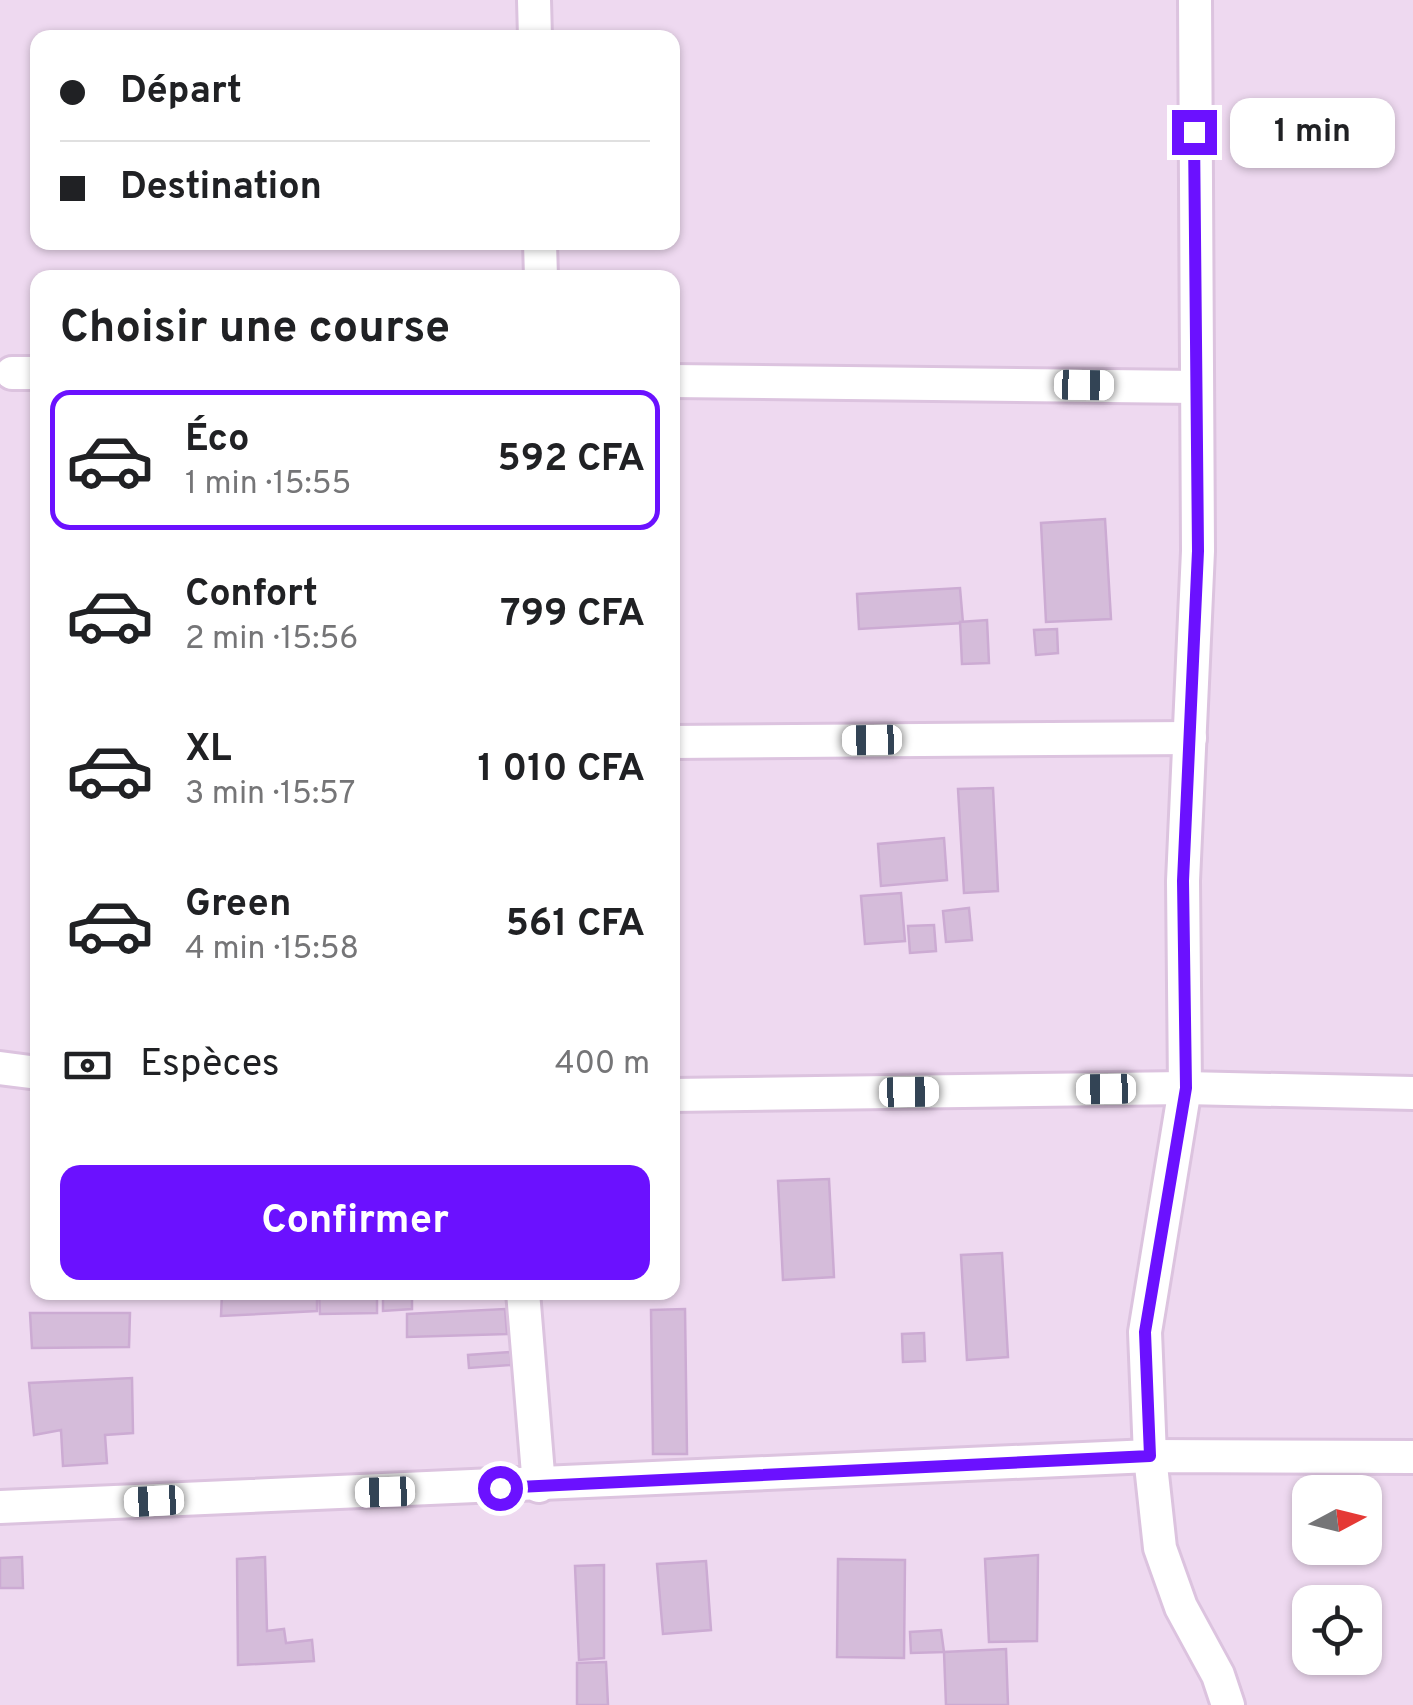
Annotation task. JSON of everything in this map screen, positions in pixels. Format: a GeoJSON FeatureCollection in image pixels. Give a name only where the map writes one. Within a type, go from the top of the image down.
{"type":"FeatureCollection","features":[{"type":"Feature","properties":{"kind":"street"},"geometry":{"type":"LineString","coordinates":[[534,0],[535,30]]}},
{"type":"Feature","properties":{"kind":"street"},"geometry":{"type":"LineString","coordinates":[[1195,0],[1198,551],[1183,881],[1186,1088],[1145,1332],[1150,1456],[1160,1548],[1180,1607],[1218,1676],[1228,1705]]}},
{"type":"Feature","properties":{"kind":"street"},"geometry":{"type":"LineString","coordinates":[[680,380],[1197,386]]}},
{"type":"Feature","properties":{"kind":"street"},"geometry":{"type":"LineString","coordinates":[[680,742],[1190,738]]}},
{"type":"Feature","properties":{"kind":"street"},"geometry":{"type":"LineString","coordinates":[[0,1068],[30,1072]]}},
{"type":"Feature","properties":{"kind":"street"},"geometry":{"type":"LineString","coordinates":[[680,1095],[1186,1088],[1413,1093]]}},
{"type":"Feature","properties":{"kind":"street"},"geometry":{"type":"LineString","coordinates":[[524,1300],[538,1486]]}},
{"type":"Feature","properties":{"kind":"street"},"geometry":{"type":"LineString","coordinates":[[0,1508],[1150,1456],[1413,1456]]}},
{"type":"Feature","properties":{"kind":"shaded area"},"geometry":{"type":"Polygon","coordinates":[[[0,0],[1413,0],[1413,1705],[0,1705],[0,0]]]}},
{"type":"Feature","properties":{"kind":"building"},"geometry":{"type":"Polygon","coordinates":[[[1105,519],[1111,619],[1046,622],[1041,523],[1105,519]]]}},
{"type":"Feature","properties":{"kind":"building"},"geometry":{"type":"Polygon","coordinates":[[[960,588],[963,623],[859,629],[857,594],[960,588]]]}},
{"type":"Feature","properties":{"kind":"building"},"geometry":{"type":"Polygon","coordinates":[[[987,620],[989,663],[962,664],[960,622],[987,620]]]}},
{"type":"Feature","properties":{"kind":"building"},"geometry":{"type":"Polygon","coordinates":[[[1057,629],[1058,653],[1036,655],[1034,630],[1057,629]]]}},
{"type":"Feature","properties":{"kind":"building"},"geometry":{"type":"Polygon","coordinates":[[[993,788],[998,891],[964,893],[958,789],[993,788]]]}},
{"type":"Feature","properties":{"kind":"building"},"geometry":{"type":"Polygon","coordinates":[[[944,838],[947,880],[881,886],[878,844],[944,838]]]}},
{"type":"Feature","properties":{"kind":"building"},"geometry":{"type":"Polygon","coordinates":[[[901,893],[905,941],[865,944],[861,896],[901,893]]]}},
{"type":"Feature","properties":{"kind":"building"},"geometry":{"type":"Polygon","coordinates":[[[969,908],[972,940],[946,942],[943,911],[969,908]]]}},
{"type":"Feature","properties":{"kind":"building"},"geometry":{"type":"Polygon","coordinates":[[[934,925],[936,951],[910,953],[908,926],[934,925]]]}},
{"type":"Feature","properties":{"kind":"building"},"geometry":{"type":"Polygon","coordinates":[[[829,1179],[834,1277],[783,1280],[778,1181],[829,1179]]]}},
{"type":"Feature","properties":{"kind":"building"},"geometry":{"type":"Polygon","coordinates":[[[1002,1253],[1008,1357],[967,1360],[961,1255],[1002,1253]]]}},
{"type":"Feature","properties":{"kind":"building"},"geometry":{"type":"Polygon","coordinates":[[[222,1300],[317,1300],[317,1311],[221,1316],[222,1300]]]}},
{"type":"Feature","properties":{"kind":"building"},"geometry":{"type":"Polygon","coordinates":[[[319,1300],[377,1300],[377,1313],[320,1314],[319,1300]]]}},
{"type":"Feature","properties":{"kind":"building"},"geometry":{"type":"Polygon","coordinates":[[[383,1300],[412,1300],[412,1309],[383,1311],[383,1300]]]}},
{"type":"Feature","properties":{"kind":"building"},"geometry":{"type":"Polygon","coordinates":[[[505,1309],[507,1334],[407,1337],[407,1314],[505,1309]]]}},
{"type":"Feature","properties":{"kind":"building"},"geometry":{"type":"Polygon","coordinates":[[[685,1309],[687,1454],[653,1454],[651,1310],[685,1309]]]}},
{"type":"Feature","properties":{"kind":"building"},"geometry":{"type":"Polygon","coordinates":[[[30,1313],[130,1313],[129,1347],[32,1348],[30,1313]]]}},
{"type":"Feature","properties":{"kind":"building"},"geometry":{"type":"Polygon","coordinates":[[[924,1333],[925,1361],[903,1362],[902,1334],[924,1333]]]}},
{"type":"Feature","properties":{"kind":"building"},"geometry":{"type":"Polygon","coordinates":[[[510,1352],[511,1365],[469,1368],[468,1355],[510,1352]]]}},
{"type":"Feature","properties":{"kind":"building"},"geometry":{"type":"Polygon","coordinates":[[[132,1378],[133,1433],[105,1435],[107,1463],[63,1466],[61,1430],[34,1435],[29,1383],[132,1378]]]}},
{"type":"Feature","properties":{"kind":"building"},"geometry":{"type":"Polygon","coordinates":[[[1038,1555],[1037,1641],[989,1642],[985,1559],[1038,1555]]]}},
{"type":"Feature","properties":{"kind":"building"},"geometry":{"type":"Polygon","coordinates":[[[22,1557],[23,1588],[0,1588],[0,1558],[22,1557]]]}},
{"type":"Feature","properties":{"kind":"building"},"geometry":{"type":"Polygon","coordinates":[[[265,1557],[267,1631],[284,1629],[286,1643],[312,1640],[314,1661],[238,1665],[237,1559],[265,1557]]]}},
{"type":"Feature","properties":{"kind":"building"},"geometry":{"type":"Polygon","coordinates":[[[838,1559],[905,1560],[904,1658],[837,1657],[838,1559]]]}},
{"type":"Feature","properties":{"kind":"building"},"geometry":{"type":"Polygon","coordinates":[[[706,1561],[711,1630],[663,1634],[657,1564],[706,1561]]]}},
{"type":"Feature","properties":{"kind":"building"},"geometry":{"type":"Polygon","coordinates":[[[604,1565],[604,1658],[579,1660],[575,1566],[604,1565]]]}},
{"type":"Feature","properties":{"kind":"building"},"geometry":{"type":"Polygon","coordinates":[[[941,1630],[944,1652],[911,1653],[910,1632],[941,1630]]]}},
{"type":"Feature","properties":{"kind":"building"},"geometry":{"type":"Polygon","coordinates":[[[1006,1649],[1008,1705],[946,1705],[944,1652],[1006,1649]]]}},
{"type":"Feature","properties":{"kind":"building"},"geometry":{"type":"Polygon","coordinates":[[[606,1662],[608,1705],[577,1705],[577,1663],[606,1662]]]}},
{"type":"Feature","properties":{"kind":"route"},"geometry":{"type":"LineString","coordinates":[[500,1488],[1150,1456],[1145,1332],[1186,1088],[1183,881],[1198,551],[1194,132]]}}]}
